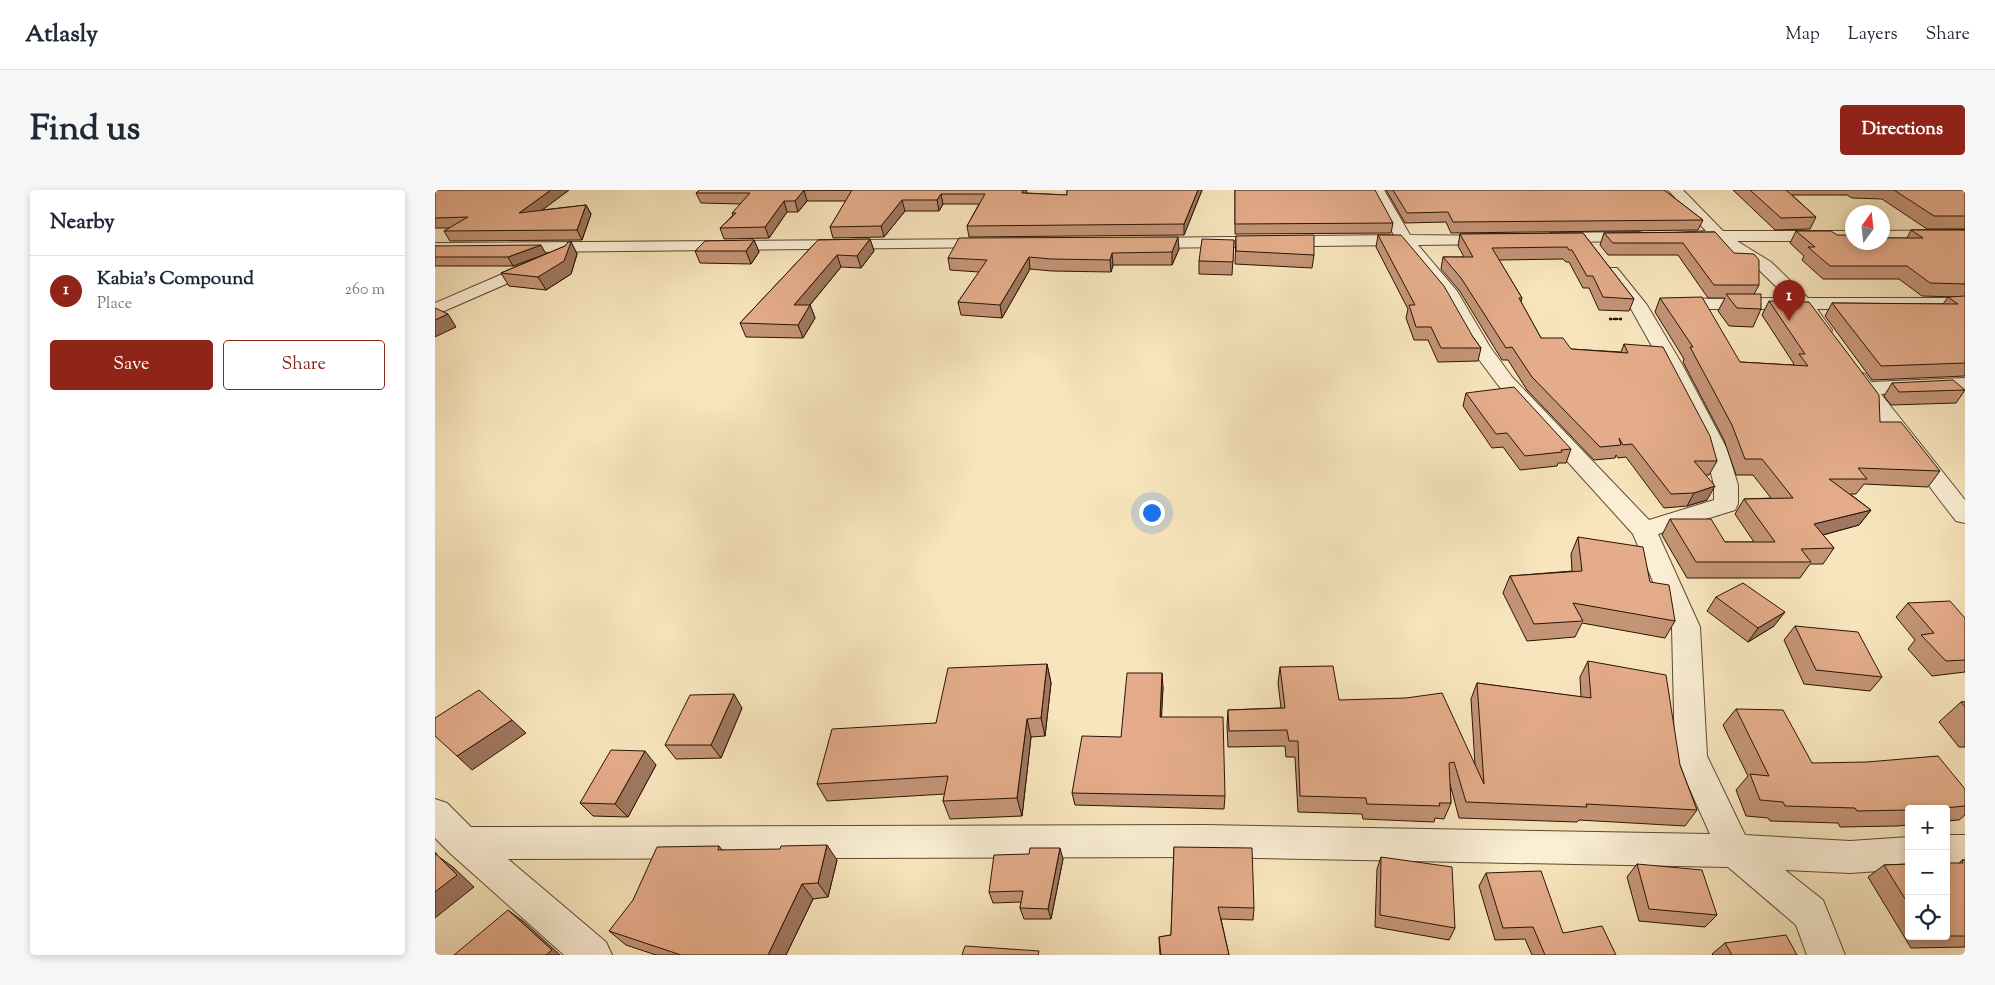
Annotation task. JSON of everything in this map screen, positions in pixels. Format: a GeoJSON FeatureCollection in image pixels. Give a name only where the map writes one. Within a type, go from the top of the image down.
{"type":"FeatureCollection","features":[{"type":"Feature","properties":{"kind":"street"},"geometry":{"type":"LineString","coordinates":[[1377,190],[1405,240],[1451,295],[1481,349],[1505,381],[1644,530],[1686,627],[1691,756],[1735,851],[1810,913],[1826,955]]}},
{"type":"Feature","properties":{"kind":"street"},"geometry":{"type":"LineString","coordinates":[[1675,190],[1719,236],[1765,266],[1803,303],[1831,342]]}},
{"type":"Feature","properties":{"kind":"street"},"geometry":{"type":"LineString","coordinates":[[1890,236],[1965,235]]}},
{"type":"Feature","properties":{"kind":"street"},"geometry":{"type":"LineString","coordinates":[[1671,236],[1845,236]]}},
{"type":"Feature","properties":{"kind":"street"},"geometry":{"type":"LineString","coordinates":[[1534,238],[1651,237]]}},
{"type":"Feature","properties":{"kind":"street"},"geometry":{"type":"LineString","coordinates":[[1128,243],[1514,238]]}},
{"type":"Feature","properties":{"kind":"street"},"geometry":{"type":"LineString","coordinates":[[1583,238],[1637,305],[1673,366],[1717,449],[1726,485],[1726,504],[1644,530]]}},
{"type":"Feature","properties":{"kind":"street"},"geometry":{"type":"LineString","coordinates":[[435,248],[1009,244]]}},
{"type":"Feature","properties":{"kind":"street"},"geometry":{"type":"LineString","coordinates":[[435,310],[512,275],[581,248]]}},
{"type":"Feature","properties":{"kind":"street"},"geometry":{"type":"LineString","coordinates":[[1637,305],[1965,303]]}},
{"type":"Feature","properties":{"kind":"street"},"geometry":{"type":"LineString","coordinates":[[1848,365],[1960,504]]}},
{"type":"Feature","properties":{"kind":"street"},"geometry":{"type":"LineString","coordinates":[[1865,388],[1965,384]]}},
{"type":"Feature","properties":{"kind":"street"},"geometry":{"type":"LineString","coordinates":[[435,814],[463,843],[593,955]]}},
{"type":"Feature","properties":{"kind":"street"},"geometry":{"type":"LineString","coordinates":[[463,843],[1205,841],[1735,851],[1850,857],[1905,852]]}},
{"type":"Feature","properties":{"kind":"street"},"geometry":{"type":"LineString","coordinates":[[1950,851],[1965,851]]}},
{"type":"Feature","properties":{"kind":"building"},"geometry":{"type":"Polygon","coordinates":[[[435,190],[551,190],[519,213],[586,205],[577,230],[444,231],[468,217],[435,218],[435,190]]]}},
{"type":"Feature","properties":{"kind":"building"},"geometry":{"type":"Polygon","coordinates":[[[700,190],[804,190],[795,201],[784,201],[765,227],[720,228],[736,213],[732,213],[750,193],[696,193],[700,190]]]}},
{"type":"Feature","properties":{"kind":"building"},"geometry":{"type":"Polygon","coordinates":[[[852,190],[1023,190],[1022,193],[1067,195],[1067,190],[1198,190],[1184,224],[967,226],[985,194],[941,194],[937,200],[902,200],[881,226],[830,227],[852,190]]]}},
{"type":"Feature","properties":{"kind":"building"},"geometry":{"type":"Polygon","coordinates":[[[1235,190],[1375,190],[1393,223],[1235,224],[1235,190]]]}},
{"type":"Feature","properties":{"kind":"building"},"geometry":{"type":"Polygon","coordinates":[[[1393,190],[1664,190],[1703,220],[1453,222],[1448,212],[1407,213],[1393,190]]]}},
{"type":"Feature","properties":{"kind":"building"},"geometry":{"type":"Polygon","coordinates":[[[1750,190],[1786,190],[1816,217],[1781,218],[1750,190]]]}},
{"type":"Feature","properties":{"kind":"building"},"geometry":{"type":"Polygon","coordinates":[[[1894,190],[1965,190],[1965,216],[1934,216],[1894,190]]]}},
{"type":"Feature","properties":{"kind":"building"},"geometry":{"type":"Polygon","coordinates":[[[1911,230],[1965,230],[1965,284],[1930,283],[1907,266],[1830,266],[1808,247],[1815,247],[1796,231],[1831,231],[1837,235],[1845,235],[1845,250],[1890,250],[1890,238],[1923,238],[1911,230]]]}},
{"type":"Feature","properties":{"kind":"building"},"geometry":{"type":"Polygon","coordinates":[[[1715,232],[1734,253],[1754,254],[1759,260],[1759,285],[1714,285],[1683,243],[1613,243],[1604,233],[1715,232]]]}},
{"type":"Feature","properties":{"kind":"building"},"geometry":{"type":"Polygon","coordinates":[[[1583,233],[1634,299],[1603,297],[1593,276],[1587,276],[1572,250],[1569,250],[1567,247],[1492,248],[1522,298],[1519,298],[1541,338],[1563,338],[1571,349],[1628,353],[1624,344],[1663,347],[1710,436],[1717,461],[1694,461],[1715,486],[1694,493],[1671,494],[1632,444],[1623,445],[1619,438],[1621,445],[1600,447],[1532,377],[1512,347],[1506,348],[1461,278],[1443,257],[1473,257],[1460,234],[1583,233]]]}},
{"type":"Feature","properties":{"kind":"building"},"geometry":{"type":"Polygon","coordinates":[[[1314,235],[1314,255],[1236,251],[1236,236],[1314,235]]]}},
{"type":"Feature","properties":{"kind":"building"},"geometry":{"type":"Polygon","coordinates":[[[1378,235],[1401,235],[1444,286],[1481,348],[1441,348],[1431,327],[1416,327],[1409,305],[1415,305],[1378,235]]]}},
{"type":"Feature","properties":{"kind":"building"},"geometry":{"type":"Polygon","coordinates":[[[1178,237],[1172,252],[1112,253],[1110,260],[1029,257],[1000,305],[958,302],[987,260],[948,258],[959,238],[1178,237]]]}},
{"type":"Feature","properties":{"kind":"building"},"geometry":{"type":"Polygon","coordinates":[[[870,239],[857,256],[837,255],[794,305],[810,305],[798,325],[740,323],[818,240],[870,239]]]}},
{"type":"Feature","properties":{"kind":"building"},"geometry":{"type":"Polygon","coordinates":[[[1202,239],[1234,240],[1233,262],[1199,261],[1202,239]]]}},
{"type":"Feature","properties":{"kind":"building"},"geometry":{"type":"Polygon","coordinates":[[[754,240],[746,251],[695,251],[705,241],[754,240]]]}},
{"type":"Feature","properties":{"kind":"building"},"geometry":{"type":"Polygon","coordinates":[[[568,242],[571,242],[564,261],[538,277],[501,273],[565,246],[568,242]]]}},
{"type":"Feature","properties":{"kind":"building"},"geometry":{"type":"Polygon","coordinates":[[[541,245],[508,257],[435,257],[435,246],[541,245]]]}},
{"type":"Feature","properties":{"kind":"building"},"geometry":{"type":"Polygon","coordinates":[[[1726,294],[1761,294],[1761,309],[1737,308],[1726,294]]]}},
{"type":"Feature","properties":{"kind":"building"},"geometry":{"type":"Polygon","coordinates":[[[1965,296],[1965,363],[1881,366],[1832,303],[1958,304],[1948,297],[1965,296]]]}},
{"type":"Feature","properties":{"kind":"building"},"geometry":{"type":"Polygon","coordinates":[[[1702,297],[1740,362],[1808,366],[1799,354],[1805,354],[1769,301],[1809,302],[1879,395],[1880,422],[1901,422],[1940,471],[1858,468],[1867,479],[1829,479],[1871,510],[1814,524],[1834,548],[1801,549],[1811,562],[1696,562],[1670,519],[1711,519],[1725,542],[1775,542],[1744,499],[1793,498],[1762,459],[1745,459],[1732,425],[1690,347],[1693,347],[1660,298],[1702,297]]]}},
{"type":"Feature","properties":{"kind":"building"},"geometry":{"type":"Polygon","coordinates":[[[435,308],[448,314],[435,320],[435,308]]]}},
{"type":"Feature","properties":{"kind":"building"},"geometry":{"type":"Polygon","coordinates":[[[1953,380],[1965,390],[1899,392],[1892,383],[1953,380]]]}},
{"type":"Feature","properties":{"kind":"building"},"geometry":{"type":"Polygon","coordinates":[[[1514,387],[1571,449],[1561,450],[1562,452],[1525,456],[1507,433],[1496,434],[1466,393],[1514,387]]]}},
{"type":"Feature","properties":{"kind":"building"},"geometry":{"type":"Polygon","coordinates":[[[1578,537],[1643,547],[1650,582],[1669,585],[1675,621],[1573,603],[1583,621],[1534,624],[1510,576],[1582,571],[1578,537]]]}},
{"type":"Feature","properties":{"kind":"building"},"geometry":{"type":"Polygon","coordinates":[[[1743,583],[1785,612],[1758,628],[1716,597],[1743,583]]]}},
{"type":"Feature","properties":{"kind":"building"},"geometry":{"type":"Polygon","coordinates":[[[1950,601],[1965,618],[1965,660],[1946,661],[1921,635],[1934,633],[1908,603],[1950,601]]]}},
{"type":"Feature","properties":{"kind":"building"},"geometry":{"type":"Polygon","coordinates":[[[1795,626],[1858,632],[1882,677],[1816,670],[1795,626]]]}},
{"type":"Feature","properties":{"kind":"building"},"geometry":{"type":"Polygon","coordinates":[[[1588,661],[1666,675],[1680,765],[1697,810],[1586,804],[1587,807],[1466,802],[1454,762],[1449,763],[1451,803],[1439,803],[1440,806],[1367,804],[1366,798],[1300,796],[1298,741],[1289,741],[1287,730],[1229,731],[1228,710],[1285,708],[1280,667],[1333,666],[1339,700],[1406,698],[1442,693],[1484,784],[1477,683],[1591,698],[1588,661]]]}},
{"type":"Feature","properties":{"kind":"building"},"geometry":{"type":"Polygon","coordinates":[[[1047,664],[1041,718],[1027,719],[1017,798],[943,801],[948,776],[817,784],[832,729],[936,723],[948,668],[1047,664]]]}},
{"type":"Feature","properties":{"kind":"building"},"geometry":{"type":"Polygon","coordinates":[[[1127,673],[1162,673],[1160,717],[1223,717],[1225,796],[1072,793],[1082,736],[1121,737],[1127,673]]]}},
{"type":"Feature","properties":{"kind":"building"},"geometry":{"type":"Polygon","coordinates":[[[479,690],[512,720],[457,756],[435,736],[435,718],[479,690]]]}},
{"type":"Feature","properties":{"kind":"building"},"geometry":{"type":"Polygon","coordinates":[[[734,694],[711,745],[665,745],[690,695],[734,694]]]}},
{"type":"Feature","properties":{"kind":"building"},"geometry":{"type":"Polygon","coordinates":[[[1736,709],[1783,710],[1812,763],[1867,762],[1938,756],[1965,789],[1965,806],[1950,807],[1950,805],[1905,805],[1905,810],[1857,811],[1855,808],[1785,806],[1783,802],[1760,800],[1750,774],[1769,776],[1736,709]]]}},
{"type":"Feature","properties":{"kind":"building"},"geometry":{"type":"Polygon","coordinates":[[[611,750],[645,751],[615,804],[580,803],[611,750]]]}},
{"type":"Feature","properties":{"kind":"building"},"geometry":{"type":"Polygon","coordinates":[[[827,845],[818,883],[802,884],[768,955],[681,955],[609,931],[633,900],[657,847],[719,846],[718,850],[780,849],[781,846],[827,845]]]}},
{"type":"Feature","properties":{"kind":"building"},"geometry":{"type":"Polygon","coordinates":[[[1174,847],[1252,848],[1254,908],[1218,907],[1229,955],[1161,955],[1159,937],[1171,935],[1174,847]]]}},
{"type":"Feature","properties":{"kind":"building"},"geometry":{"type":"Polygon","coordinates":[[[1030,848],[1060,848],[1048,909],[1020,908],[1023,891],[989,892],[994,855],[1029,854],[1030,848]]]}},
{"type":"Feature","properties":{"kind":"building"},"geometry":{"type":"Polygon","coordinates":[[[435,855],[457,875],[435,892],[435,855]]]}},
{"type":"Feature","properties":{"kind":"building"},"geometry":{"type":"Polygon","coordinates":[[[1381,857],[1452,867],[1455,928],[1380,915],[1381,857]]]}},
{"type":"Feature","properties":{"kind":"building"},"geometry":{"type":"Polygon","coordinates":[[[1962,860],[1965,860],[1965,936],[1950,936],[1950,863],[1963,863],[1962,860]]]}},
{"type":"Feature","properties":{"kind":"building"},"geometry":{"type":"Polygon","coordinates":[[[1637,864],[1702,870],[1717,915],[1649,909],[1637,864]]]}},
{"type":"Feature","properties":{"kind":"building"},"geometry":{"type":"Polygon","coordinates":[[[1905,864],[1905,899],[1884,865],[1905,864]]]}},
{"type":"Feature","properties":{"kind":"building"},"geometry":{"type":"Polygon","coordinates":[[[1541,871],[1563,933],[1602,926],[1616,955],[1545,955],[1533,927],[1503,928],[1486,873],[1541,871]]]}},
{"type":"Feature","properties":{"kind":"building"},"geometry":{"type":"Polygon","coordinates":[[[508,910],[552,950],[546,955],[454,955],[508,910]]]}},
{"type":"Feature","properties":{"kind":"building"},"geometry":{"type":"Polygon","coordinates":[[[1786,935],[1797,955],[1732,955],[1725,943],[1786,935]]]}},
{"type":"Feature","properties":{"kind":"building"},"geometry":{"type":"Polygon","coordinates":[[[965,946],[1039,951],[1038,955],[962,955],[965,946]]]}},
{"type":"Feature","properties":{"kind":"place","name":"Kabia's Compound"},"geometry":{"type":"Point","coordinates":[1789,321]}}]}
